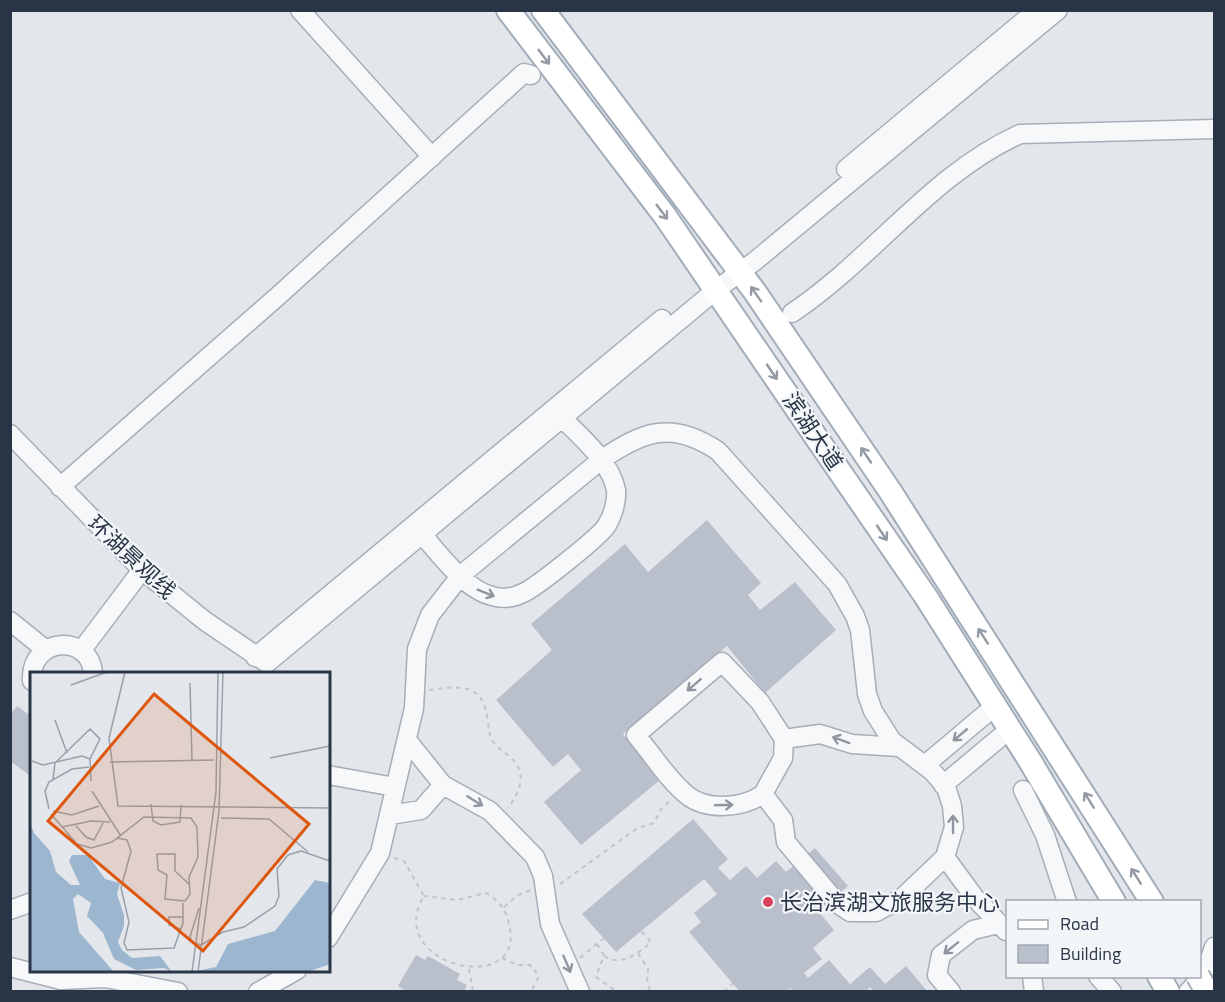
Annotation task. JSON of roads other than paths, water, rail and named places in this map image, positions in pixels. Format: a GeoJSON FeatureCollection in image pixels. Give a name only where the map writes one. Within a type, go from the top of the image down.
{"type":"FeatureCollection","features":[{"type":"Feature","properties":{"kind":"main road","name":"滨湖大道"},"geometry":{"type":"LineString","coordinates":[[508,10],[665,216],[926,597],[1010,729],[1113,900]]}},
{"type":"Feature","properties":{"kind":"main road","name":"滨湖大道"},"geometry":{"type":"LineString","coordinates":[[543,10],[736,267],[890,490],[1151,900]]}},
{"type":"Feature","properties":{"kind":"main road"},"geometry":{"type":"LineString","coordinates":[[1160,978],[1168,992]]}},
{"type":"Feature","properties":{"kind":"main road"},"geometry":{"type":"LineString","coordinates":[[1199,978],[1207,992]]}},
{"type":"Feature","properties":{"kind":"street"},"geometry":{"type":"LineString","coordinates":[[300,10],[432,157]]}},
{"type":"Feature","properties":{"kind":"street"},"geometry":{"type":"LineString","coordinates":[[736,267],[1037,10]]}},
{"type":"Feature","properties":{"kind":"street"},"geometry":{"type":"LineString","coordinates":[[558,413],[601,460],[611,476],[616,491],[614,512],[606,527],[542,581],[524,593],[506,598],[482,592],[460,575],[418,530],[558,413],[712,285],[1058,10]]}},
{"type":"Feature","properties":{"kind":"street"},"geometry":{"type":"LineString","coordinates":[[60,487],[524,73],[531,75]]}},
{"type":"Feature","properties":{"kind":"street"},"geometry":{"type":"LineString","coordinates":[[792,313],[820,294],[951,176],[992,146],[1020,134],[1215,129]]}},
{"type":"Feature","properties":{"kind":"street"},"geometry":{"type":"LineString","coordinates":[[330,935],[380,853],[407,740],[417,649],[430,615],[460,575],[601,460],[623,445],[651,434],[683,433],[700,438],[718,451],[837,584],[860,630],[867,694],[873,711],[892,741],[925,765],[944,785],[952,806],[954,827],[945,857],[924,879],[887,908],[863,914],[850,912],[838,904],[786,842],[783,820],[763,794]]}},
{"type":"Feature","properties":{"kind":"street","name":"环湖景观线"},"geometry":{"type":"LineString","coordinates":[[10,434],[142,570],[187,608],[261,660],[418,530]]}},
{"type":"Feature","properties":{"kind":"street"},"geometry":{"type":"LineString","coordinates":[[81,651],[142,570]]}},
{"type":"Feature","properties":{"kind":"street"},"geometry":{"type":"LineString","coordinates":[[10,621],[46,650]]}},
{"type":"Feature","properties":{"kind":"street"},"geometry":{"type":"LineString","coordinates":[[33,672],[35,660],[46,650],[61,644],[81,651],[88,658],[92,672]]}},
{"type":"Feature","properties":{"kind":"street"},"geometry":{"type":"LineString","coordinates":[[722,662],[760,702],[784,739],[783,758],[763,794],[745,802],[717,806],[702,803],[683,790],[636,735],[722,662]]}},
{"type":"Feature","properties":{"kind":"street"},"geometry":{"type":"LineString","coordinates":[[925,765],[995,706]]}},
{"type":"Feature","properties":{"kind":"street"},"geometry":{"type":"LineString","coordinates":[[944,785],[1010,729]]}},
{"type":"Feature","properties":{"kind":"street"},"geometry":{"type":"LineString","coordinates":[[784,739],[820,734],[852,744],[899,747]]}},
{"type":"Feature","properties":{"kind":"street"},"geometry":{"type":"LineString","coordinates":[[407,740],[443,785],[465,795],[500,819],[535,857],[544,888],[550,924],[580,992]]}},
{"type":"Feature","properties":{"kind":"street"},"geometry":{"type":"LineString","coordinates":[[330,775],[395,787]]}},
{"type":"Feature","properties":{"kind":"street"},"geometry":{"type":"LineString","coordinates":[[390,814],[421,810],[443,785]]}},
{"type":"Feature","properties":{"kind":"street"},"geometry":{"type":"LineString","coordinates":[[1023,790],[1045,835],[1066,900]]}},
{"type":"Feature","properties":{"kind":"street"},"geometry":{"type":"LineString","coordinates":[[945,857],[975,898],[1003,928]]}},
{"type":"Feature","properties":{"kind":"street"},"geometry":{"type":"LineString","coordinates":[[10,910],[30,903]]}},
{"type":"Feature","properties":{"kind":"street"},"geometry":{"type":"LineString","coordinates":[[951,992],[938,975],[941,955],[973,930],[1003,928]]}},
{"type":"Feature","properties":{"kind":"street"},"geometry":{"type":"LineString","coordinates":[[1201,976],[1215,947]]}},
{"type":"Feature","properties":{"kind":"street"},"geometry":{"type":"LineString","coordinates":[[10,967],[61,980],[94,976],[178,992]]}},
{"type":"Feature","properties":{"kind":"street"},"geometry":{"type":"LineString","coordinates":[[258,992],[293,972]]}},
{"type":"Feature","properties":{"kind":"street"},"geometry":{"type":"LineString","coordinates":[[1100,978],[1112,992]]}},
{"type":"Feature","properties":{"kind":"street"},"geometry":{"type":"LineString","coordinates":[[1188,992],[1200,978]]}},
{"type":"Feature","properties":{"kind":"place","name":"长治滨湖文旅服务中心"},"geometry":{"type":"Point","coordinates":[768,902]}}]}
